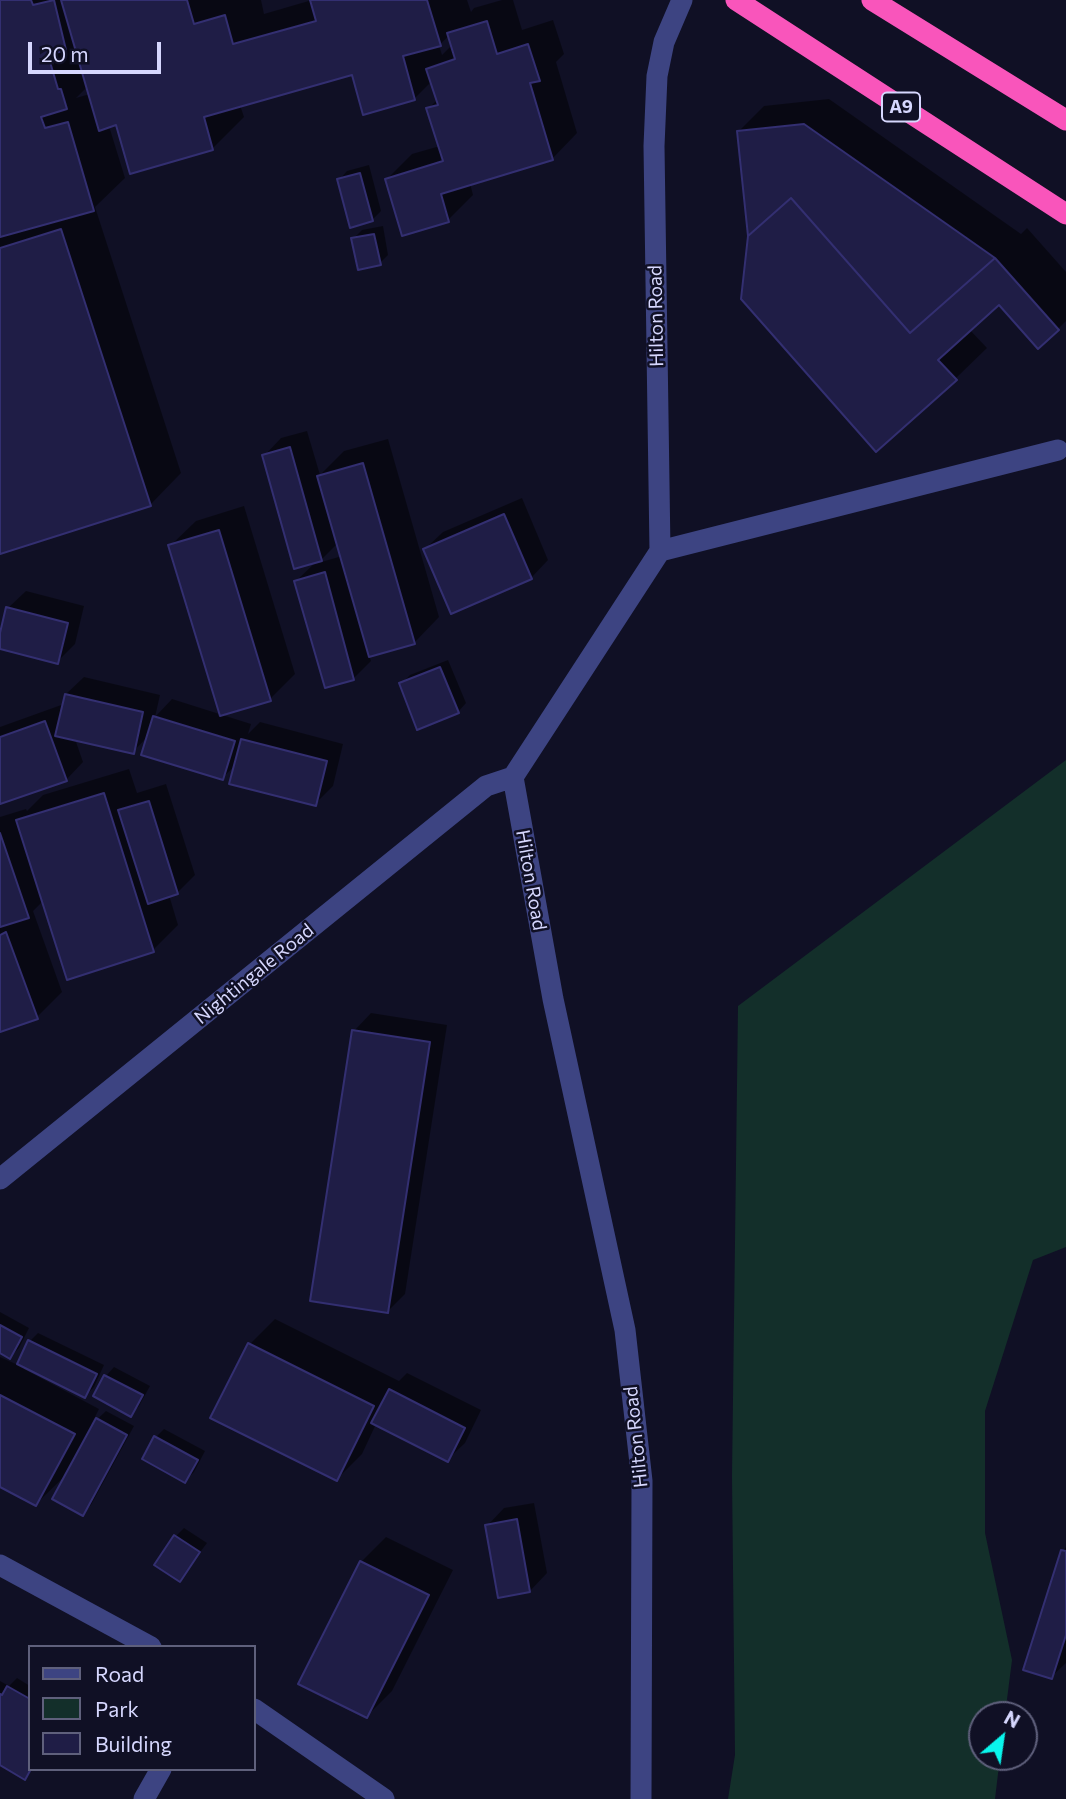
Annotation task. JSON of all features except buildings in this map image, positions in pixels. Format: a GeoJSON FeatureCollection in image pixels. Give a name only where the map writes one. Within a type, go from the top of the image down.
{"type":"FeatureCollection","features":[{"type":"Feature","properties":{"kind":"highway","name":"A9"},"geometry":{"type":"LineString","coordinates":[[736,0],[1066,214]]}},
{"type":"Feature","properties":{"kind":"highway"},"geometry":{"type":"LineString","coordinates":[[872,0],[1066,120]]}},
{"type":"Feature","properties":{"kind":"street","name":"Hilton Road"},"geometry":{"type":"LineString","coordinates":[[660,551],[654,146],[657,76],[664,42],[682,0]]}},
{"type":"Feature","properties":{"kind":"street"},"geometry":{"type":"LineString","coordinates":[[513,777],[660,551],[1058,450]]}},
{"type":"Feature","properties":{"kind":"street","name":"Hilton Road"},"geometry":{"type":"LineString","coordinates":[[513,777],[553,999],[625,1330],[642,1481],[641,1799]]}},
{"type":"Feature","properties":{"kind":"street","name":"Nightingale Road"},"geometry":{"type":"LineString","coordinates":[[0,1180],[486,786],[513,777]]}},
{"type":"Feature","properties":{"kind":"street"},"geometry":{"type":"LineString","coordinates":[[0,1565],[147,1645]]}},
{"type":"Feature","properties":{"kind":"street"},"geometry":{"type":"LineString","coordinates":[[256,1710],[384,1799]]}},
{"type":"Feature","properties":{"kind":"street"},"geometry":{"type":"LineString","coordinates":[[144,1799],[160,1771]]}},
{"type":"Feature","properties":{"kind":"green space"},"geometry":{"type":"Polygon","coordinates":[[[1066,760],[1066,1247],[1033,1260],[985,1411],[985,1533],[1012,1660],[1007,1701],[968,1701],[968,1771],[998,1771],[995,1799],[728,1799],[735,1755],[732,1476],[738,1006],[1066,760]]]}}]}
